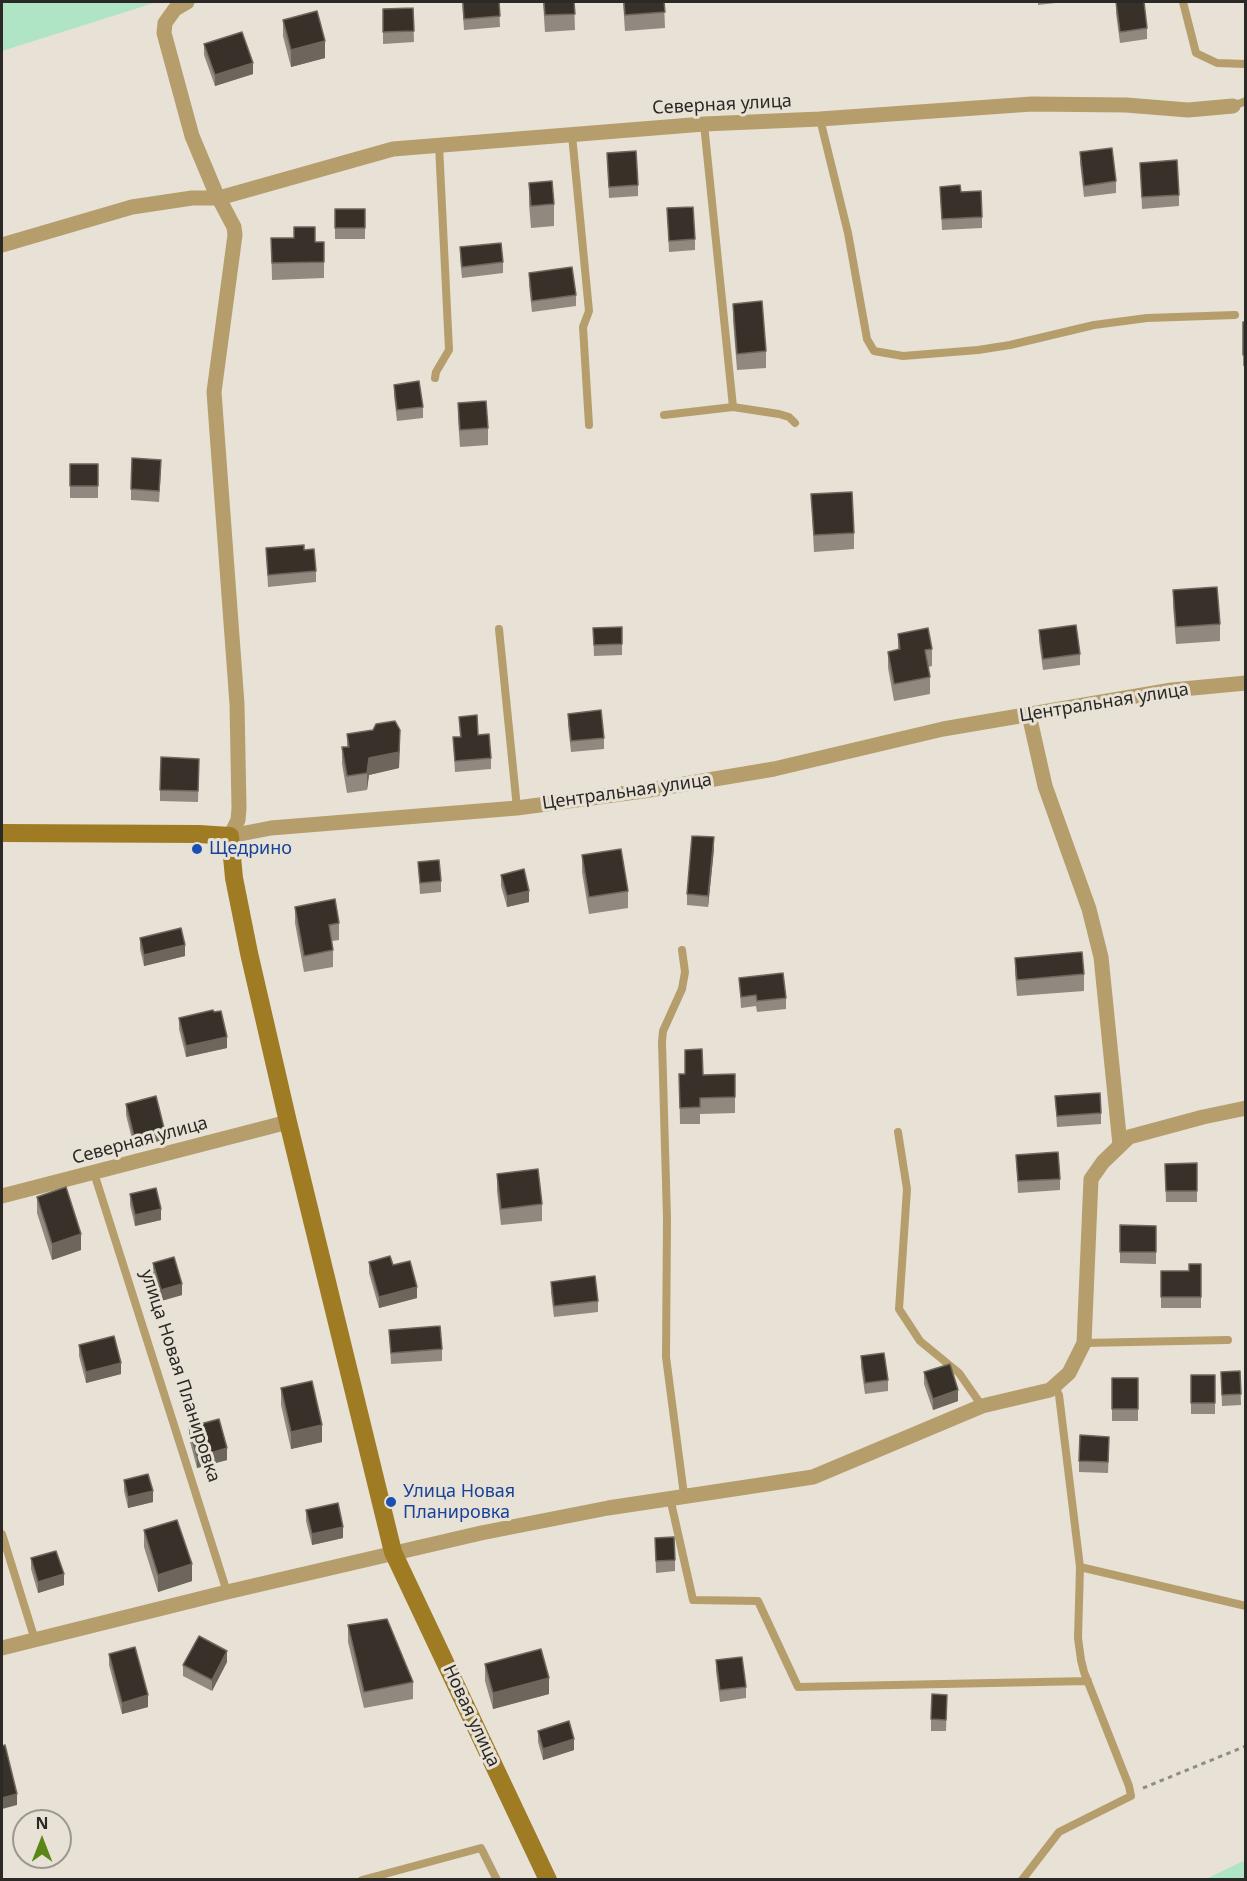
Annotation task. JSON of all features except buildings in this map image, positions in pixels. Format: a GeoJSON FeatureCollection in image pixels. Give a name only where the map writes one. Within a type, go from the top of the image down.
{"type":"FeatureCollection","features":[{"type":"Feature","properties":{"kind":"street"},"geometry":{"type":"LineString","coordinates":[[187,2],[175,9],[165,23],[164,33],[192,136],[234,227],[235,236],[214,392],[237,704],[239,808],[238,820],[231,836]]}},
{"type":"Feature","properties":{"kind":"street","name":"Северная улица"},"geometry":{"type":"LineString","coordinates":[[2,245],[132,207],[192,198],[219,198],[393,149],[704,124],[820,119],[1032,104],[1126,105],[1188,110],[1239,103]]}},
{"type":"Feature","properties":{"kind":"street","name":"Центральная улица"},"geometry":{"type":"LineString","coordinates":[[2,833],[231,836],[271,828],[517,808],[643,791],[774,769],[943,729],[1172,690],[1245,683]]}},
{"type":"Feature","properties":{"kind":"street"},"geometry":{"type":"LineString","coordinates":[[1029,715],[1045,786],[1089,909],[1101,957],[1120,1145]]}},
{"type":"Feature","properties":{"kind":"street","name":"Новая улица"},"geometry":{"type":"LineString","coordinates":[[231,836],[236,893],[288,1122],[393,1552],[548,1880]]}},
{"type":"Feature","properties":{"kind":"street"},"geometry":{"type":"LineString","coordinates":[[2,1648],[393,1552],[515,1526],[677,1497],[813,1477],[982,1406],[1050,1390],[1069,1373],[1083,1343],[1090,1179],[1103,1162],[1129,1137],[1203,1116],[1245,1108]]}},
{"type":"Feature","properties":{"kind":"street","name":"Северная улица"},"geometry":{"type":"LineString","coordinates":[[2,1196],[288,1122]]}},
{"type":"Feature","properties":{"kind":"lane"},"geometry":{"type":"LineString","coordinates":[[1183,2],[1196,53],[1217,63],[1245,64]]}},
{"type":"Feature","properties":{"kind":"lane"},"geometry":{"type":"LineString","coordinates":[[820,119],[848,233],[867,339],[874,351],[903,356],[978,350],[1010,345],[1094,325],[1147,318],[1235,315]]}},
{"type":"Feature","properties":{"kind":"lane"},"geometry":{"type":"LineString","coordinates":[[704,124],[733,407]]}},
{"type":"Feature","properties":{"kind":"lane"},"geometry":{"type":"LineString","coordinates":[[572,135],[589,311],[584,327],[589,425]]}},
{"type":"Feature","properties":{"kind":"lane"},"geometry":{"type":"LineString","coordinates":[[435,378],[449,350],[439,145]]}},
{"type":"Feature","properties":{"kind":"lane"},"geometry":{"type":"LineString","coordinates":[[664,415],[733,407],[779,414],[789,417],[795,423]]}},
{"type":"Feature","properties":{"kind":"lane"},"geometry":{"type":"LineString","coordinates":[[499,629],[517,808]]}},
{"type":"Feature","properties":{"kind":"lane"},"geometry":{"type":"LineString","coordinates":[[682,950],[685,972],[682,989],[663,1031],[662,1042],[667,1218],[666,1357],[677,1497],[693,1600],[758,1601],[798,1687],[1088,1681]]}},
{"type":"Feature","properties":{"kind":"lane"},"geometry":{"type":"LineString","coordinates":[[898,1132],[907,1189],[900,1309],[920,1341],[959,1373],[982,1406]]}},
{"type":"Feature","properties":{"kind":"lane","name":"улица Новая Планировка"},"geometry":{"type":"LineString","coordinates":[[94,1173],[227,1592]]}},
{"type":"Feature","properties":{"kind":"lane"},"geometry":{"type":"LineString","coordinates":[[1083,1343],[1228,1340]]}},
{"type":"Feature","properties":{"kind":"lane"},"geometry":{"type":"LineString","coordinates":[[1022,1880],[1059,1832],[1131,1796],[1081,1660],[1078,1638],[1080,1567],[1059,1395],[1055,1386]]}},
{"type":"Feature","properties":{"kind":"lane"},"geometry":{"type":"LineString","coordinates":[[2,1534],[35,1640]]}},
{"type":"Feature","properties":{"kind":"lane"},"geometry":{"type":"LineString","coordinates":[[1080,1567],[1245,1606]]}},
{"type":"Feature","properties":{"kind":"lane"},"geometry":{"type":"LineString","coordinates":[[362,1880],[481,1848],[497,1880]]}},
{"type":"Feature","properties":{"kind":"path"},"geometry":{"type":"LineString","coordinates":[[1131,1796],[1146,1786],[1245,1746]]}},
{"type":"Feature","properties":{"kind":"green space"},"geometry":{"type":"Polygon","coordinates":[[[2,2],[157,2],[2,51],[2,2]]]}},
{"type":"Feature","properties":{"kind":"green space"},"geometry":{"type":"Polygon","coordinates":[[[1243,1861],[1245,1879],[1206,1879],[1243,1861]]]}},
{"type":"Feature","properties":{"kind":"place","name":"Щедрино"},"geometry":{"type":"Point","coordinates":[197,849]}},
{"type":"Feature","properties":{"kind":"place","name":"Улица Новая Планировка"},"geometry":{"type":"Point","coordinates":[391,1502]}}]}
